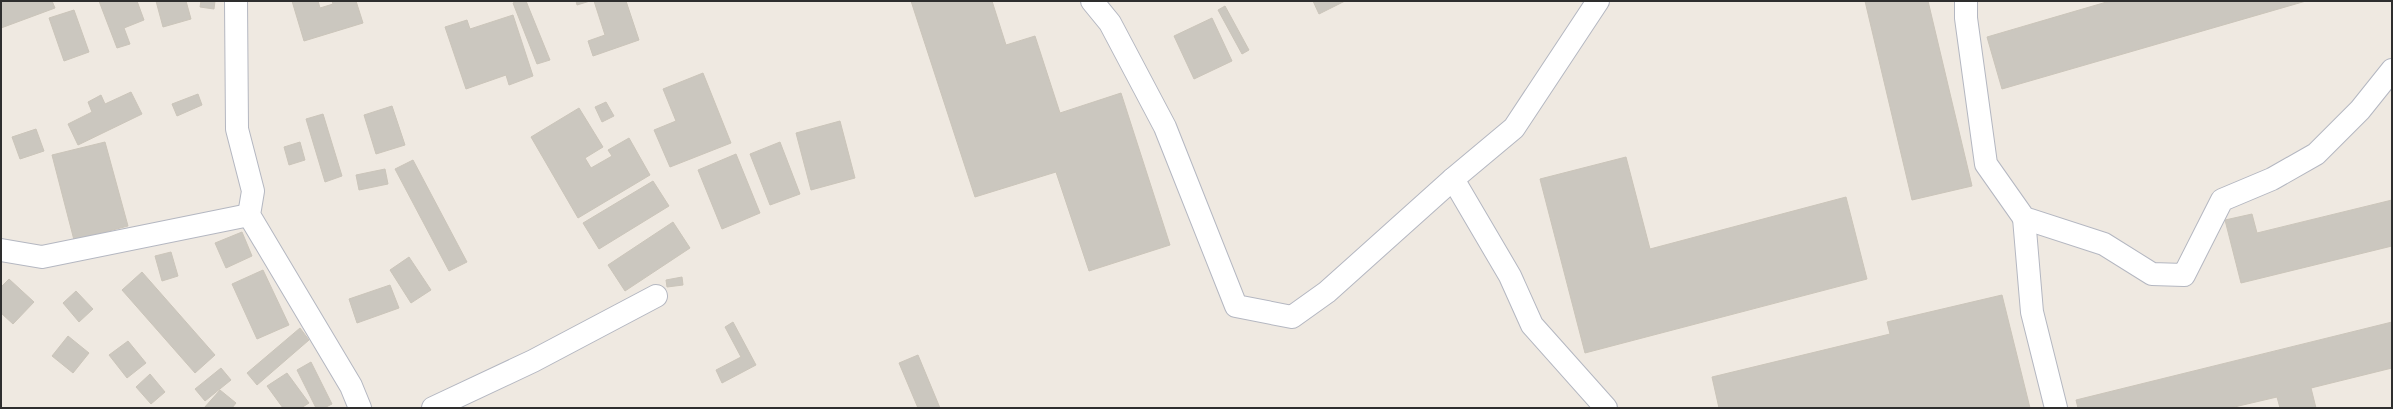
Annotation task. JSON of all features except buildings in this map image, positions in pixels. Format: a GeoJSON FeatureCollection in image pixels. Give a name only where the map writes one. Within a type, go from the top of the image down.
{"type":"FeatureCollection","features":[{"type":"Feature","properties":{"kind":"street"},"geometry":{"type":"LineString","coordinates":[[236,1],[237,129],[253,191],[249,215],[351,386],[360,408]]}},
{"type":"Feature","properties":{"kind":"street"},"geometry":{"type":"LineString","coordinates":[[1092,1],[1110,23],[1165,127],[1236,306],[1292,317],[1327,292],[1453,179],[1514,128],[1598,1]]}},
{"type":"Feature","properties":{"kind":"street"},"geometry":{"type":"LineString","coordinates":[[1966,1],[1966,18],[1986,164],[2024,218],[2032,312],[2056,408]]}},
{"type":"Feature","properties":{"kind":"street"},"geometry":{"type":"LineString","coordinates":[[2024,218],[2104,244],[2152,274],[2184,274],[2222,200],[2272,179],[2316,154],[2360,110],[2392,70]]}},
{"type":"Feature","properties":{"kind":"street"},"geometry":{"type":"LineString","coordinates":[[1453,179],[1510,276],[1532,325],[1606,408]]}},
{"type":"Feature","properties":{"kind":"street"},"geometry":{"type":"LineString","coordinates":[[1,250],[42,257],[249,215]]}},
{"type":"Feature","properties":{"kind":"street"},"geometry":{"type":"LineString","coordinates":[[433,408],[533,361],[656,296]]}}]}
